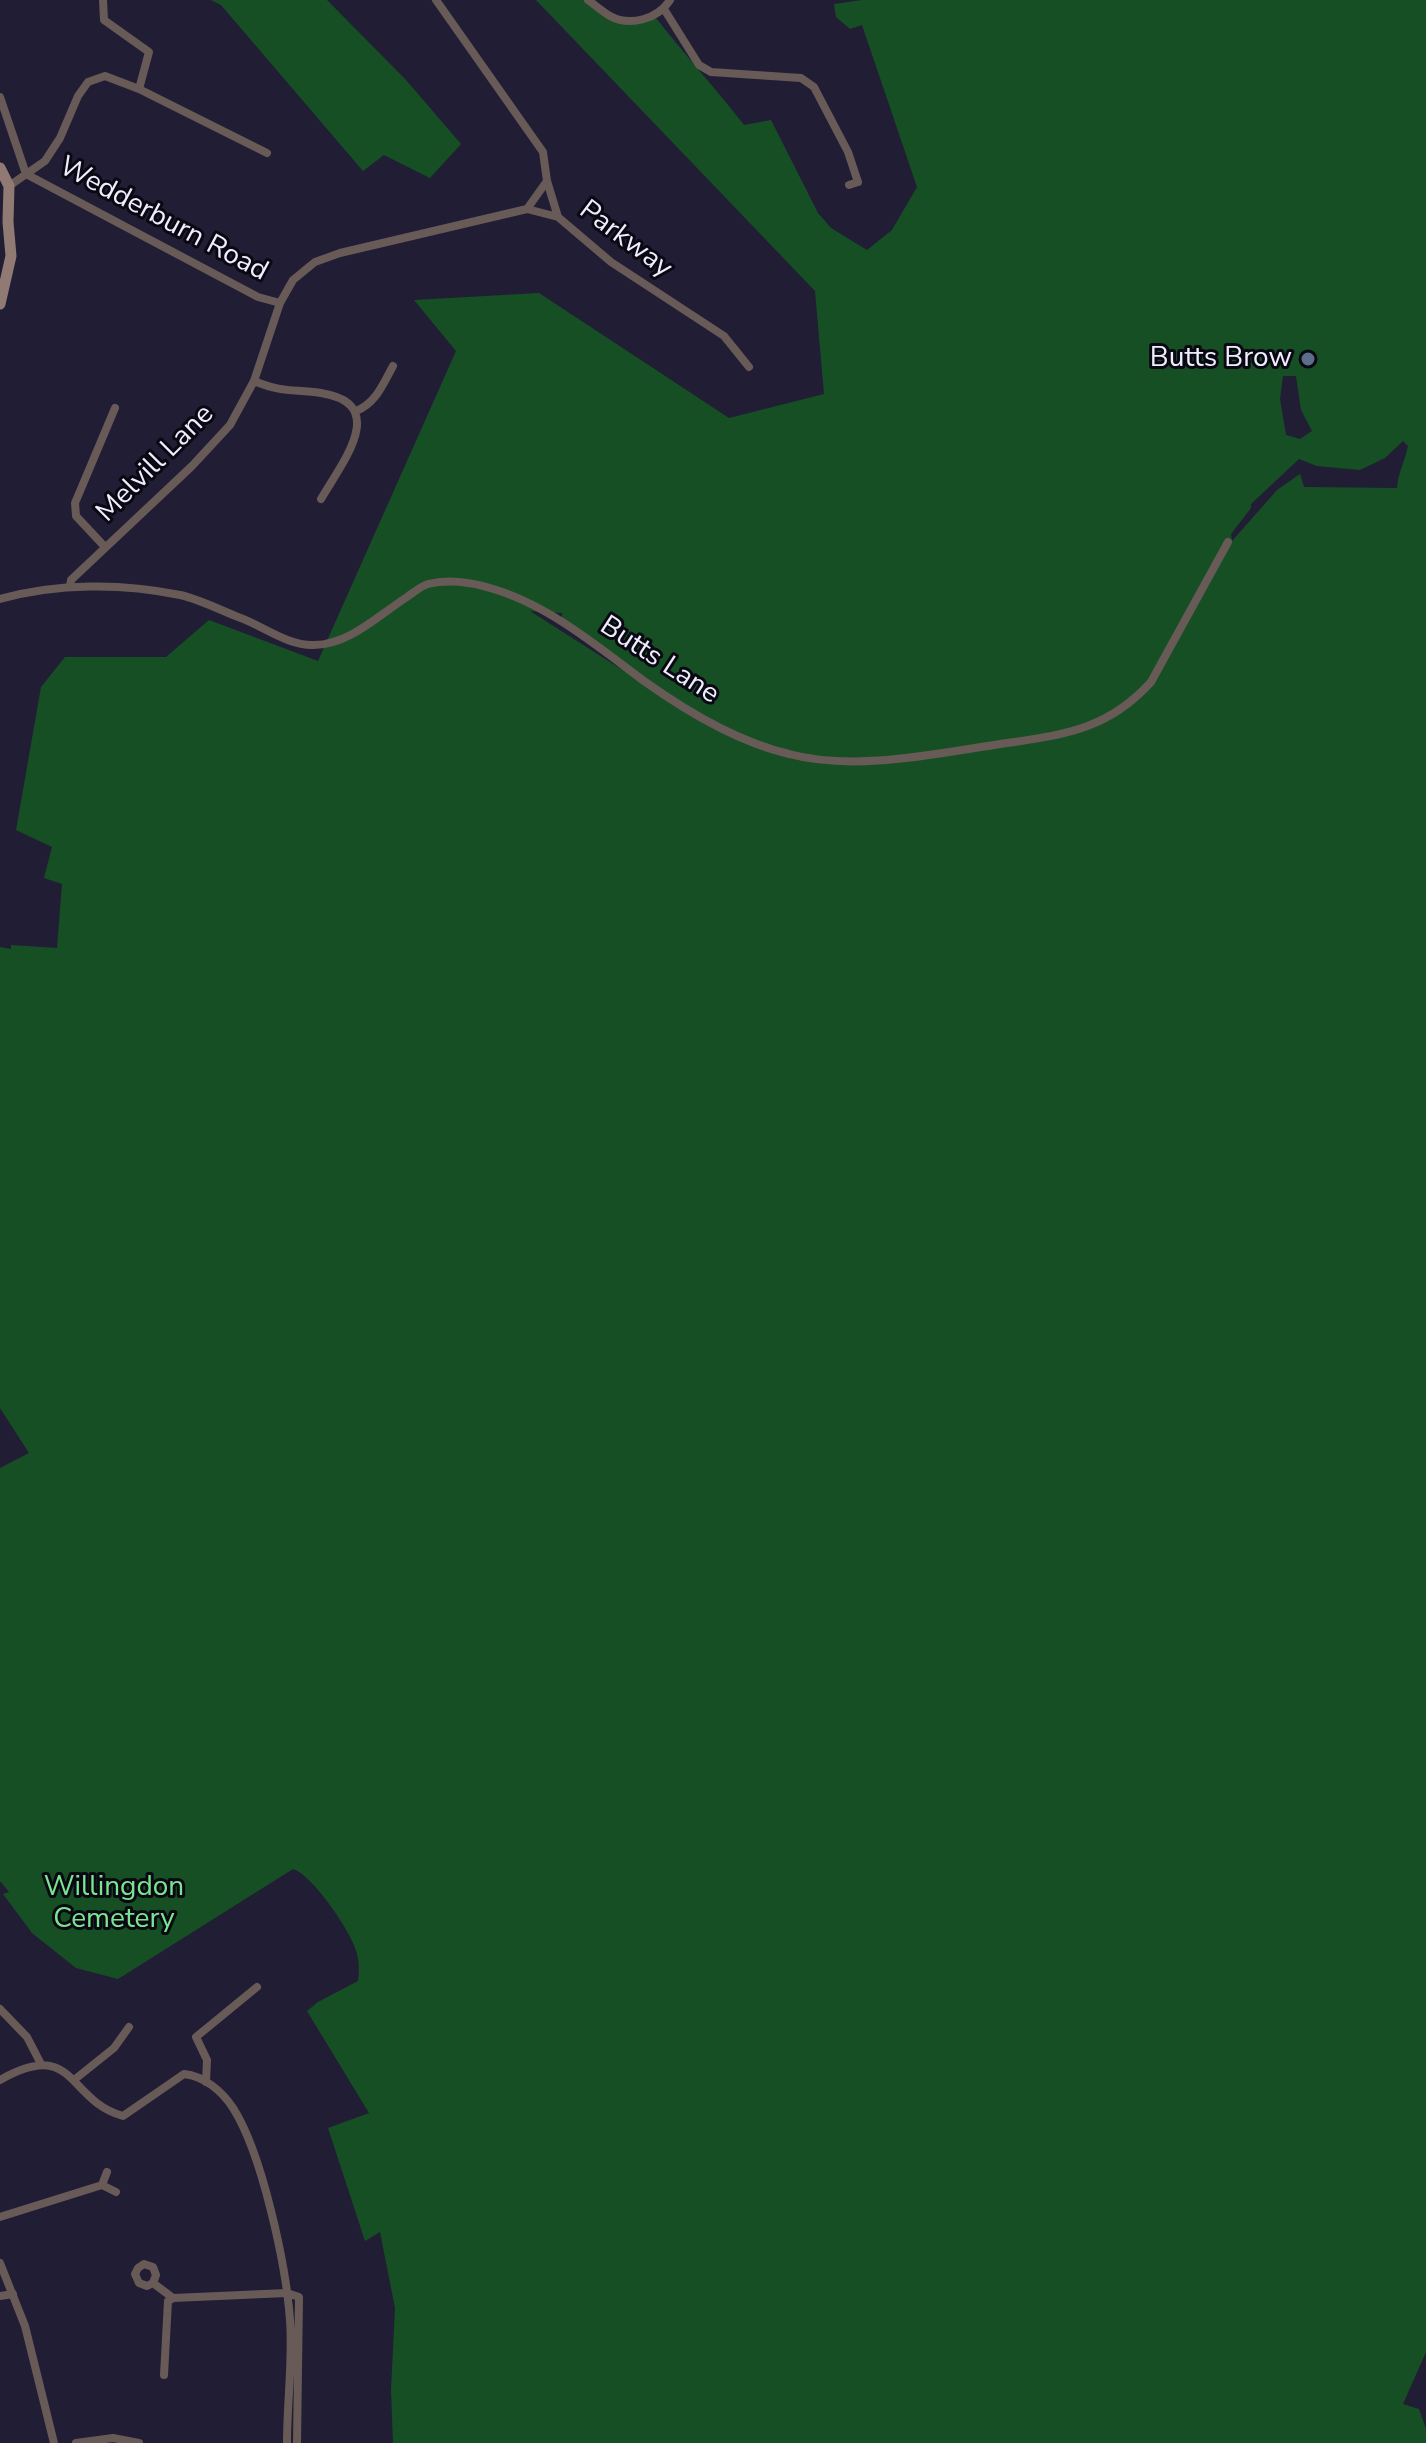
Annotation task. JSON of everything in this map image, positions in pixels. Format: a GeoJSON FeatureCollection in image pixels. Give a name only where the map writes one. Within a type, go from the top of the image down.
{"type":"FeatureCollection","features":[{"type":"Feature","properties":{"kind":"street"},"geometry":{"type":"LineString","coordinates":[[103,0],[104,20],[149,52],[139,89]]}},
{"type":"Feature","properties":{"kind":"street","name":"Parkway"},"geometry":{"type":"LineString","coordinates":[[436,0],[543,152],[547,181],[558,217],[611,262],[724,336],[749,367]]}},
{"type":"Feature","properties":{"kind":"street"},"geometry":{"type":"LineString","coordinates":[[588,0],[613,18],[636,22],[664,9],[670,0]]}},
{"type":"Feature","properties":{"kind":"street"},"geometry":{"type":"LineString","coordinates":[[664,9],[699,65],[711,72],[801,78],[814,87],[848,152],[858,182],[849,185]]}},
{"type":"Feature","properties":{"kind":"street"},"geometry":{"type":"LineString","coordinates":[[9,186],[45,161],[60,138],[78,96],[88,82],[105,76],[139,89],[267,153]]}},
{"type":"Feature","properties":{"kind":"street"},"geometry":{"type":"LineString","coordinates":[[0,97],[26,174]]}},
{"type":"Feature","properties":{"kind":"street"},"geometry":{"type":"LineString","coordinates":[[0,168],[9,186],[4,222],[11,256],[0,304]]}},
{"type":"Feature","properties":{"kind":"street","name":"Wedderburn Road"},"geometry":{"type":"LineString","coordinates":[[26,174],[258,297],[280,303]]}},
{"type":"Feature","properties":{"kind":"street"},"geometry":{"type":"LineString","coordinates":[[547,181],[527,209],[558,217]]}},
{"type":"Feature","properties":{"kind":"street","name":"Melvill Lane"},"geometry":{"type":"LineString","coordinates":[[70,587],[71,580],[202,456],[230,425],[254,381],[280,303],[293,280],[315,262],[340,253],[527,209]]}},
{"type":"Feature","properties":{"kind":"street"},"geometry":{"type":"LineString","coordinates":[[356,411],[374,399],[393,366]]}},
{"type":"Feature","properties":{"kind":"street"},"geometry":{"type":"LineString","coordinates":[[254,381],[275,390],[341,398],[356,411],[359,425],[356,438],[321,499]]}},
{"type":"Feature","properties":{"kind":"street"},"geometry":{"type":"LineString","coordinates":[[105,547],[76,516],[75,503],[115,408]]}},
{"type":"Feature","properties":{"kind":"street","name":"Butts Lane"},"geometry":{"type":"LineString","coordinates":[[0,599],[70,587],[137,588],[183,596],[282,637],[313,646],[345,638],[427,584],[458,582],[488,587],[521,599],[591,642],[668,698],[753,742],[789,754],[829,760],[885,759],[1067,734],[1111,717],[1151,682],[1228,542]]}},
{"type":"Feature","properties":{"kind":"street"},"geometry":{"type":"LineString","coordinates":[[206,2082],[207,2060],[196,2037],[257,1987]]}},
{"type":"Feature","properties":{"kind":"street"},"geometry":{"type":"LineString","coordinates":[[0,2009],[27,2037],[41,2064]]}},
{"type":"Feature","properties":{"kind":"street"},"geometry":{"type":"LineString","coordinates":[[74,2080],[114,2048],[129,2027]]}},
{"type":"Feature","properties":{"kind":"street"},"geometry":{"type":"LineString","coordinates":[[0,2080],[28,2066],[41,2064],[57,2067],[111,2112],[123,2116],[184,2074],[197,2075],[231,2105],[248,2136],[278,2244],[287,2293],[291,2324],[287,2443]]}},
{"type":"Feature","properties":{"kind":"street"},"geometry":{"type":"LineString","coordinates":[[102,2185],[107,2172]]}},
{"type":"Feature","properties":{"kind":"street"},"geometry":{"type":"LineString","coordinates":[[0,2217],[102,2185],[116,2192]]}},
{"type":"Feature","properties":{"kind":"street"},"geometry":{"type":"LineString","coordinates":[[0,2263],[25,2326],[54,2443]]}},
{"type":"Feature","properties":{"kind":"street"},"geometry":{"type":"LineString","coordinates":[[153,2283],[173,2298]]}},
{"type":"Feature","properties":{"kind":"street"},"geometry":{"type":"LineString","coordinates":[[164,2375],[168,2301],[173,2298],[287,2293],[299,2297],[297,2443]]}},
{"type":"Feature","properties":{"kind":"street"},"geometry":{"type":"LineString","coordinates":[[0,2296],[13,2294]]}},
{"type":"Feature","properties":{"kind":"street"},"geometry":{"type":"LineString","coordinates":[[76,2443],[113,2438],[139,2443]]}},
{"type":"Feature","properties":{"kind":"green space"},"geometry":{"type":"Polygon","coordinates":[[[211,0],[327,0],[406,80],[461,144],[430,178],[384,155],[363,171],[221,5],[211,0]]]}},
{"type":"Feature","properties":{"kind":"green space","name":"Willingdon Cemetery"},"geometry":{"type":"Polygon","coordinates":[[[536,0],[587,0],[623,21],[656,18],[744,125],[771,120],[818,213],[831,228],[867,250],[892,230],[917,187],[862,25],[850,29],[836,17],[834,4],[862,0],[1426,0],[1426,2352],[1403,2404],[1419,2409],[1426,2429],[1426,2443],[393,2443],[391,2390],[395,2308],[380,2232],[365,2241],[328,2128],[369,2113],[307,2011],[358,1981],[357,1953],[336,1913],[309,1880],[293,1869],[118,1979],[76,1968],[32,1933],[3,1894],[9,1892],[0,1881],[0,1468],[29,1453],[0,1408],[0,947],[57,948],[62,884],[44,878],[52,847],[16,830],[41,687],[65,657],[166,657],[209,620],[318,661],[456,351],[414,300],[539,293],[729,418],[824,394],[815,291],[536,0]],[[1283,376],[1280,399],[1286,435],[1300,439],[1312,431],[1301,410],[1296,376],[1283,376]],[[1403,441],[1385,458],[1360,470],[1317,466],[1299,459],[1251,504],[1231,534],[1232,541],[1277,490],[1300,474],[1304,487],[1397,488],[1408,446],[1403,441]],[[530,611],[624,671],[562,619],[562,613],[530,611]]]}},
{"type":"Feature","properties":{"kind":"place","name":"Butts Brow"},"geometry":{"type":"Point","coordinates":[1308,359]}}]}
